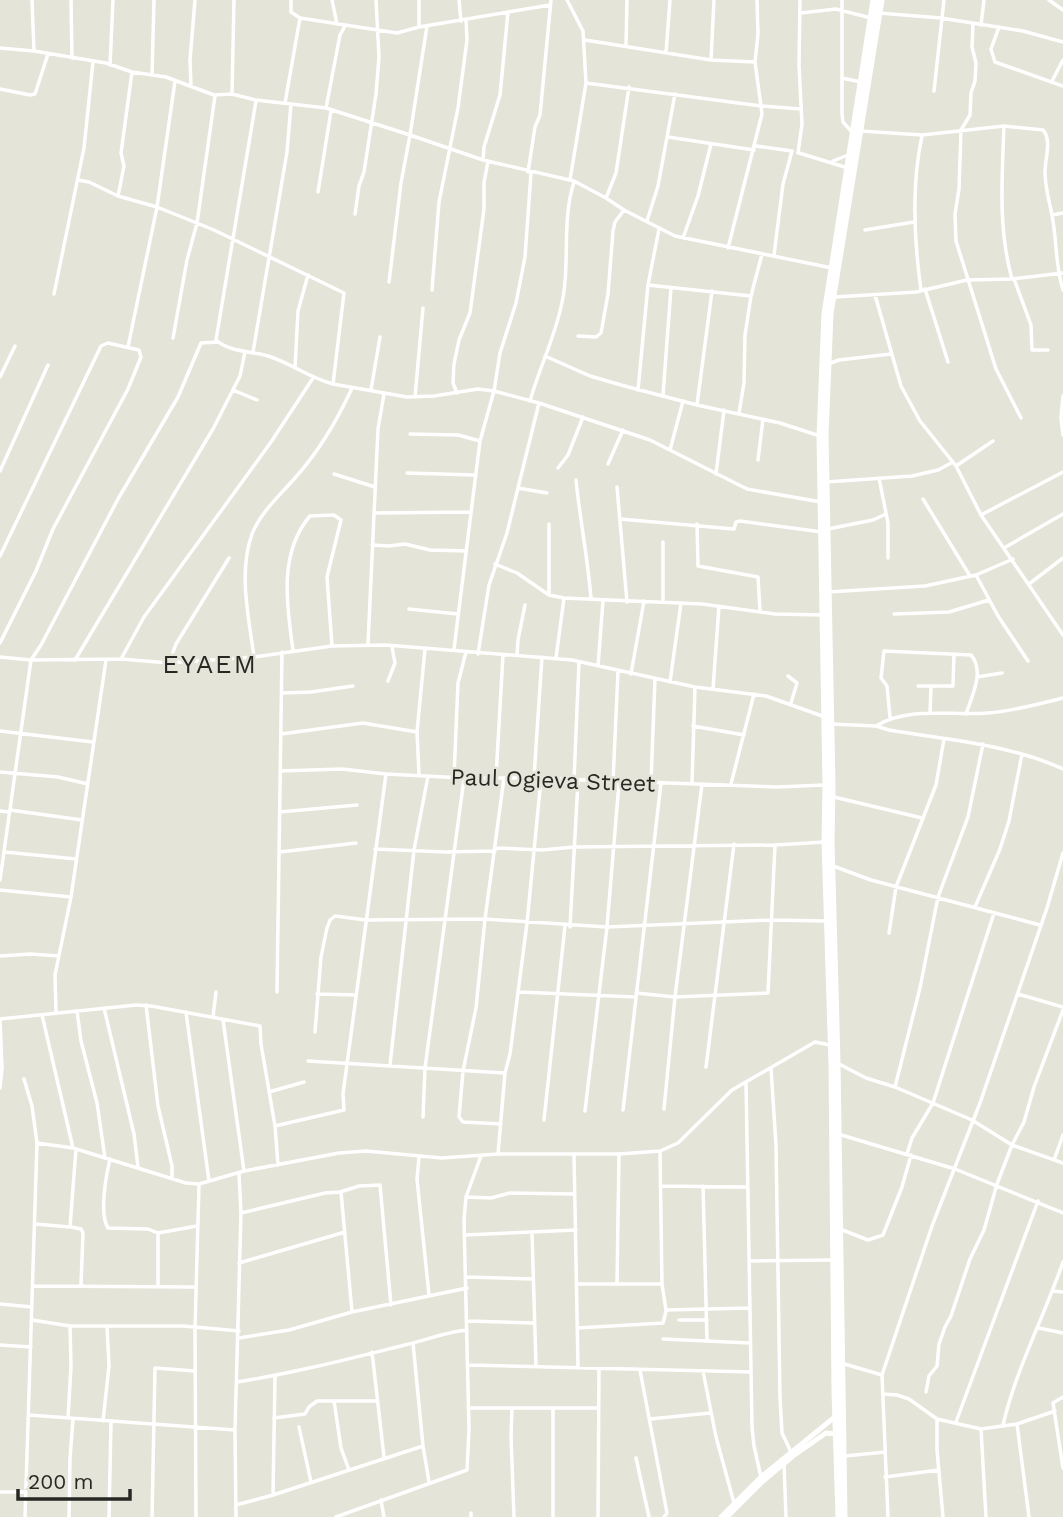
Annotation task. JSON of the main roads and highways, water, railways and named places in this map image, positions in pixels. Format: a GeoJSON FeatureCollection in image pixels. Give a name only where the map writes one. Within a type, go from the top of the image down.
{"type":"FeatureCollection","features":[{"type":"Feature","properties":{"kind":"highway"},"geometry":{"type":"LineString","coordinates":[[841,1517],[844,1456],[832,796],[822,615],[826,482],[825,402],[832,298],[874,0]]}},
{"type":"Feature","properties":{"kind":"highway"},"geometry":{"type":"LineString","coordinates":[[842,1496],[836,1434],[825,842],[828,592],[821,502],[820,436],[825,314],[850,155],[881,0]]}},
{"type":"Feature","properties":{"kind":"district","name":"EYAEM"},"geometry":{"type":"Point","coordinates":[210,664]}}]}
